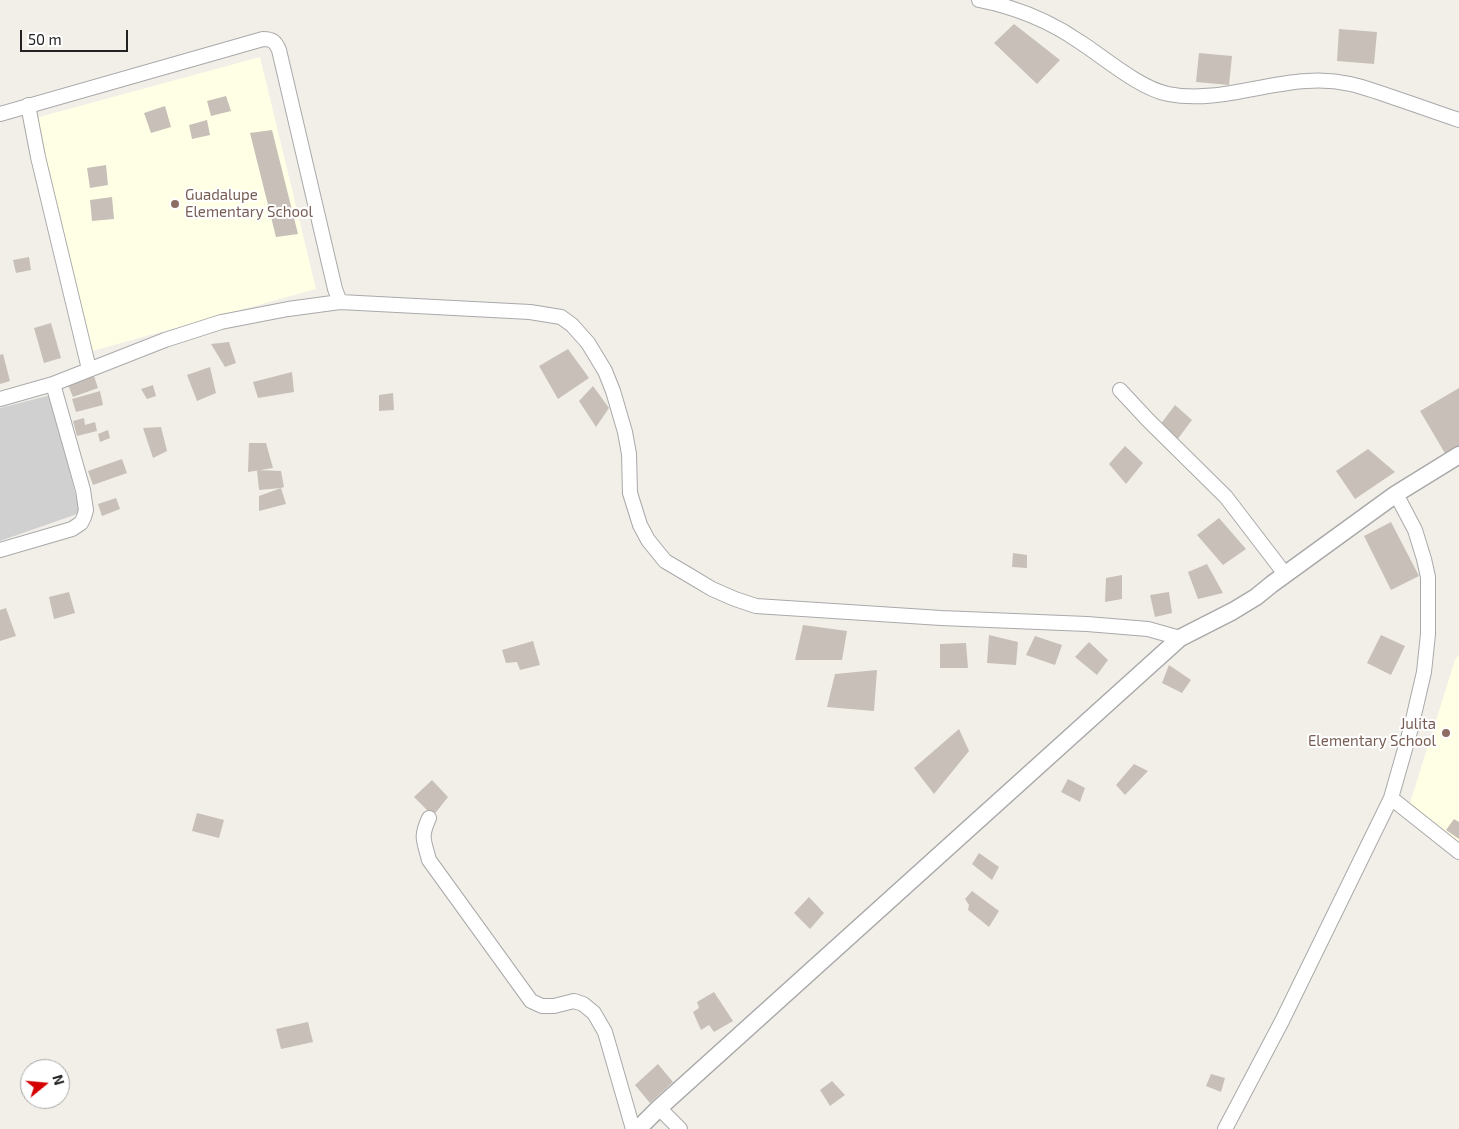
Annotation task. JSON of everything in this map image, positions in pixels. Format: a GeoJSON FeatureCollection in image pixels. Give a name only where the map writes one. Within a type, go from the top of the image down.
{"type":"FeatureCollection","features":[{"type":"Feature","properties":{"kind":"street"},"geometry":{"type":"LineString","coordinates":[[979,0],[1019,11],[1050,24],[1078,40],[1130,76],[1155,90],[1167,94],[1204,97],[1307,80],[1333,81],[1353,84],[1459,120]]}},
{"type":"Feature","properties":{"kind":"street"},"geometry":{"type":"LineString","coordinates":[[0,114],[263,39],[271,39],[276,43],[279,50],[335,289],[340,302]]}},
{"type":"Feature","properties":{"kind":"street"},"geometry":{"type":"LineString","coordinates":[[28,105],[40,166],[89,369]]}},
{"type":"Feature","properties":{"kind":"street"},"geometry":{"type":"LineString","coordinates":[[0,398],[53,384],[165,340],[222,322],[288,309],[340,302],[530,312],[561,317],[572,324],[588,343],[605,371],[613,391],[625,432],[629,454],[630,493],[640,525],[648,540],[666,561],[712,589],[756,606],[941,618],[1087,624],[1148,629],[1180,638]]}},
{"type":"Feature","properties":{"kind":"street"},"geometry":{"type":"LineString","coordinates":[[0,550],[72,529],[81,523],[84,517],[86,510],[84,490],[53,384]]}},
{"type":"Feature","properties":{"kind":"street"},"geometry":{"type":"LineString","coordinates":[[1120,390],[1226,496],[1285,574]]}},
{"type":"Feature","properties":{"kind":"street"},"geometry":{"type":"LineString","coordinates":[[638,1129],[1180,638],[1256,597],[1396,494],[1459,455]]}},
{"type":"Feature","properties":{"kind":"street"},"geometry":{"type":"LineString","coordinates":[[1225,1129],[1286,1012],[1391,798],[1411,728],[1424,672],[1428,634],[1428,577],[1415,530],[1396,494]]}},
{"type":"Feature","properties":{"kind":"street"},"geometry":{"type":"LineString","coordinates":[[1391,798],[1459,852]]}},
{"type":"Feature","properties":{"kind":"street"},"geometry":{"type":"LineString","coordinates":[[429,818],[423,831],[429,860],[530,1001],[542,1006],[554,1006],[574,1001],[583,1004],[594,1013],[605,1032],[633,1129]]}},
{"type":"Feature","properties":{"kind":"street"},"geometry":{"type":"LineString","coordinates":[[660,1108],[680,1129]]}},
{"type":"Feature","properties":{"kind":"shaded area","name":"Guadalupe Elementary School"},"geometry":{"type":"Polygon","coordinates":[[[260,57],[316,289],[92,351],[32,119],[260,57]]]}},
{"type":"Feature","properties":{"kind":"shaded area"},"geometry":{"type":"Polygon","coordinates":[[[51,395],[80,513],[0,541],[0,408],[51,395]]]}},
{"type":"Feature","properties":{"kind":"shaded area","name":"Julita Elementary School"},"geometry":{"type":"Polygon","coordinates":[[[1459,654],[1459,843],[1409,806],[1455,660],[1459,654]]]}},
{"type":"Feature","properties":{"kind":"building"},"geometry":{"type":"Polygon","coordinates":[[[1014,24],[1060,60],[1037,84],[994,43],[1014,24]]]}},
{"type":"Feature","properties":{"kind":"building"},"geometry":{"type":"Polygon","coordinates":[[[1339,29],[1377,32],[1374,64],[1337,61],[1339,29]]]}},
{"type":"Feature","properties":{"kind":"building"},"geometry":{"type":"Polygon","coordinates":[[[1199,53],[1232,56],[1229,85],[1196,82],[1199,53]]]}},
{"type":"Feature","properties":{"kind":"building"},"geometry":{"type":"Polygon","coordinates":[[[226,96],[231,111],[211,116],[207,101],[226,96]]]}},
{"type":"Feature","properties":{"kind":"building"},"geometry":{"type":"Polygon","coordinates":[[[165,106],[171,127],[151,133],[144,113],[165,106]]]}},
{"type":"Feature","properties":{"kind":"building"},"geometry":{"type":"Polygon","coordinates":[[[207,120],[210,135],[192,139],[189,125],[207,120]]]}},
{"type":"Feature","properties":{"kind":"building"},"geometry":{"type":"Polygon","coordinates":[[[272,130],[298,234],[276,237],[250,133],[272,130]]]}},
{"type":"Feature","properties":{"kind":"building"},"geometry":{"type":"Polygon","coordinates":[[[106,165],[108,185],[90,188],[87,168],[106,165]]]}},
{"type":"Feature","properties":{"kind":"building"},"geometry":{"type":"Polygon","coordinates":[[[112,197],[114,219],[92,221],[90,200],[112,197]]]}},
{"type":"Feature","properties":{"kind":"building"},"geometry":{"type":"Polygon","coordinates":[[[29,257],[31,270],[16,273],[13,260],[29,257]]]}},
{"type":"Feature","properties":{"kind":"building"},"geometry":{"type":"Polygon","coordinates":[[[51,323],[61,358],[44,363],[34,328],[51,323]]]}},
{"type":"Feature","properties":{"kind":"building"},"geometry":{"type":"Polygon","coordinates":[[[229,342],[236,363],[225,367],[211,344],[229,342]]]}},
{"type":"Feature","properties":{"kind":"building"},"geometry":{"type":"Polygon","coordinates":[[[568,349],[589,378],[558,399],[539,366],[568,349]]]}},
{"type":"Feature","properties":{"kind":"building"},"geometry":{"type":"Polygon","coordinates":[[[3,354],[10,381],[0,384],[0,355],[3,354]]]}},
{"type":"Feature","properties":{"kind":"building"},"geometry":{"type":"Polygon","coordinates":[[[210,367],[216,393],[197,401],[187,375],[210,367]]]}},
{"type":"Feature","properties":{"kind":"building"},"geometry":{"type":"Polygon","coordinates":[[[292,372],[294,392],[258,398],[253,382],[292,372]]]}},
{"type":"Feature","properties":{"kind":"building"},"geometry":{"type":"Polygon","coordinates":[[[94,376],[98,388],[73,397],[68,385],[94,376]]]}},
{"type":"Feature","properties":{"kind":"building"},"geometry":{"type":"Polygon","coordinates":[[[153,385],[156,396],[147,399],[141,389],[153,385]]]}},
{"type":"Feature","properties":{"kind":"building"},"geometry":{"type":"Polygon","coordinates":[[[593,386],[609,408],[596,427],[579,401],[593,386]]]}},
{"type":"Feature","properties":{"kind":"building"},"geometry":{"type":"Polygon","coordinates":[[[1459,388],[1459,447],[1446,455],[1420,411],[1459,388]]]}},
{"type":"Feature","properties":{"kind":"building"},"geometry":{"type":"Polygon","coordinates":[[[100,391],[103,405],[76,412],[72,399],[100,391]]]}},
{"type":"Feature","properties":{"kind":"building"},"geometry":{"type":"Polygon","coordinates":[[[393,393],[394,410],[379,411],[379,395],[393,393]]]}},
{"type":"Feature","properties":{"kind":"building"},"geometry":{"type":"Polygon","coordinates":[[[1175,405],[1192,420],[1177,440],[1160,425],[1175,405]]]}},
{"type":"Feature","properties":{"kind":"building"},"geometry":{"type":"Polygon","coordinates":[[[84,418],[85,425],[95,422],[97,431],[77,436],[73,421],[84,418]]]}},
{"type":"Feature","properties":{"kind":"building"},"geometry":{"type":"Polygon","coordinates":[[[161,427],[167,451],[153,458],[143,428],[161,427]]]}},
{"type":"Feature","properties":{"kind":"building"},"geometry":{"type":"Polygon","coordinates":[[[108,430],[110,438],[100,442],[98,434],[108,430]]]}},
{"type":"Feature","properties":{"kind":"building"},"geometry":{"type":"Polygon","coordinates":[[[249,443],[266,443],[273,468],[248,472],[249,443]]]}},
{"type":"Feature","properties":{"kind":"building"},"geometry":{"type":"Polygon","coordinates":[[[1125,446],[1143,463],[1126,484],[1109,464],[1125,446]]]}},
{"type":"Feature","properties":{"kind":"building"},"geometry":{"type":"Polygon","coordinates":[[[1368,449],[1395,472],[1355,499],[1336,471],[1368,449]]]}},
{"type":"Feature","properties":{"kind":"building"},"geometry":{"type":"Polygon","coordinates":[[[122,459],[127,473],[93,485],[88,471],[122,459]]]}},
{"type":"Feature","properties":{"kind":"building"},"geometry":{"type":"Polygon","coordinates":[[[257,470],[281,471],[284,487],[259,490],[257,470]]]}},
{"type":"Feature","properties":{"kind":"building"},"geometry":{"type":"Polygon","coordinates":[[[281,488],[286,504],[259,511],[259,496],[281,488]]]}},
{"type":"Feature","properties":{"kind":"building"},"geometry":{"type":"Polygon","coordinates":[[[116,498],[120,509],[102,516],[98,504],[116,498]]]}},
{"type":"Feature","properties":{"kind":"building"},"geometry":{"type":"Polygon","coordinates":[[[1219,518],[1246,549],[1223,565],[1197,535],[1219,518]]]}},
{"type":"Feature","properties":{"kind":"building"},"geometry":{"type":"Polygon","coordinates":[[[1391,522],[1419,576],[1391,590],[1364,536],[1391,522]]]}},
{"type":"Feature","properties":{"kind":"building"},"geometry":{"type":"Polygon","coordinates":[[[1013,553],[1027,555],[1027,568],[1012,567],[1013,553]]]}},
{"type":"Feature","properties":{"kind":"building"},"geometry":{"type":"Polygon","coordinates":[[[1207,564],[1223,593],[1198,599],[1188,572],[1207,564]]]}},
{"type":"Feature","properties":{"kind":"building"},"geometry":{"type":"Polygon","coordinates":[[[1122,575],[1122,599],[1105,602],[1106,578],[1122,575]]]}},
{"type":"Feature","properties":{"kind":"building"},"geometry":{"type":"Polygon","coordinates":[[[69,592],[75,613],[54,619],[49,597],[69,592]]]}},
{"type":"Feature","properties":{"kind":"building"},"geometry":{"type":"Polygon","coordinates":[[[1169,592],[1172,613],[1155,617],[1150,595],[1169,592]]]}},
{"type":"Feature","properties":{"kind":"building"},"geometry":{"type":"Polygon","coordinates":[[[6,608],[16,636],[0,641],[0,610],[6,608]]]}},
{"type":"Feature","properties":{"kind":"building"},"geometry":{"type":"Polygon","coordinates":[[[803,625],[847,631],[842,660],[795,660],[803,625]]]}},
{"type":"Feature","properties":{"kind":"building"},"geometry":{"type":"Polygon","coordinates":[[[989,635],[1018,642],[1016,665],[987,663],[989,635]]]}},
{"type":"Feature","properties":{"kind":"building"},"geometry":{"type":"Polygon","coordinates":[[[1381,635],[1405,646],[1391,675],[1367,663],[1381,635]]]}},
{"type":"Feature","properties":{"kind":"building"},"geometry":{"type":"Polygon","coordinates":[[[1035,636],[1062,645],[1055,665],[1026,655],[1035,636]]]}},
{"type":"Feature","properties":{"kind":"building"},"geometry":{"type":"Polygon","coordinates":[[[533,641],[540,665],[520,670],[517,662],[506,663],[502,650],[533,641]]]}},
{"type":"Feature","properties":{"kind":"building"},"geometry":{"type":"Polygon","coordinates":[[[1089,642],[1108,660],[1097,675],[1075,657],[1089,642]]]}},
{"type":"Feature","properties":{"kind":"building"},"geometry":{"type":"Polygon","coordinates":[[[966,643],[968,668],[940,668],[940,644],[966,643]]]}},
{"type":"Feature","properties":{"kind":"building"},"geometry":{"type":"Polygon","coordinates":[[[1169,665],[1191,680],[1182,693],[1162,683],[1169,665]]]}},
{"type":"Feature","properties":{"kind":"building"},"geometry":{"type":"Polygon","coordinates":[[[877,670],[874,711],[827,707],[835,674],[877,670]]]}},
{"type":"Feature","properties":{"kind":"building"},"geometry":{"type":"Polygon","coordinates":[[[959,729],[969,751],[934,794],[914,768],[959,729]]]}},
{"type":"Feature","properties":{"kind":"building"},"geometry":{"type":"Polygon","coordinates":[[[1134,764],[1148,771],[1125,795],[1116,785],[1134,764]]]}},
{"type":"Feature","properties":{"kind":"building"},"geometry":{"type":"Polygon","coordinates":[[[1068,779],[1085,788],[1080,802],[1061,792],[1068,779]]]}},
{"type":"Feature","properties":{"kind":"building"},"geometry":{"type":"Polygon","coordinates":[[[432,780],[448,797],[433,816],[414,797],[432,780]]]}},
{"type":"Feature","properties":{"kind":"building"},"geometry":{"type":"Polygon","coordinates":[[[197,813],[224,820],[219,838],[192,831],[197,813]]]}},
{"type":"Feature","properties":{"kind":"building"},"geometry":{"type":"Polygon","coordinates":[[[1454,819],[1459,822],[1459,839],[1446,830],[1454,819]]]}},
{"type":"Feature","properties":{"kind":"building"},"geometry":{"type":"Polygon","coordinates":[[[979,853],[999,867],[992,880],[972,864],[979,853]]]}},
{"type":"Feature","properties":{"kind":"building"},"geometry":{"type":"Polygon","coordinates":[[[972,891],[999,911],[989,927],[968,910],[969,905],[965,899],[972,891]]]}},
{"type":"Feature","properties":{"kind":"building"},"geometry":{"type":"Polygon","coordinates":[[[809,897],[824,913],[810,929],[794,913],[809,897]]]}},
{"type":"Feature","properties":{"kind":"building"},"geometry":{"type":"Polygon","coordinates":[[[714,992],[733,1021],[714,1032],[709,1025],[701,1030],[693,1012],[699,1008],[697,1002],[714,992]]]}},
{"type":"Feature","properties":{"kind":"building"},"geometry":{"type":"Polygon","coordinates":[[[308,1022],[313,1042],[281,1049],[276,1029],[308,1022]]]}},
{"type":"Feature","properties":{"kind":"building"},"geometry":{"type":"Polygon","coordinates":[[[658,1064],[673,1082],[650,1103],[635,1085],[658,1064]]]}},
{"type":"Feature","properties":{"kind":"building"},"geometry":{"type":"Polygon","coordinates":[[[1211,1074],[1225,1078],[1221,1092],[1206,1086],[1211,1074]]]}},
{"type":"Feature","properties":{"kind":"building"},"geometry":{"type":"Polygon","coordinates":[[[832,1081],[845,1095],[830,1106],[820,1090],[832,1081]]]}},
{"type":"Feature","properties":{"kind":"place","name":"Guadalupe Elementary School"},"geometry":{"type":"Point","coordinates":[175,204]}},
{"type":"Feature","properties":{"kind":"place","name":"Julita Elementary School"},"geometry":{"type":"Point","coordinates":[1446,733]}}]}
